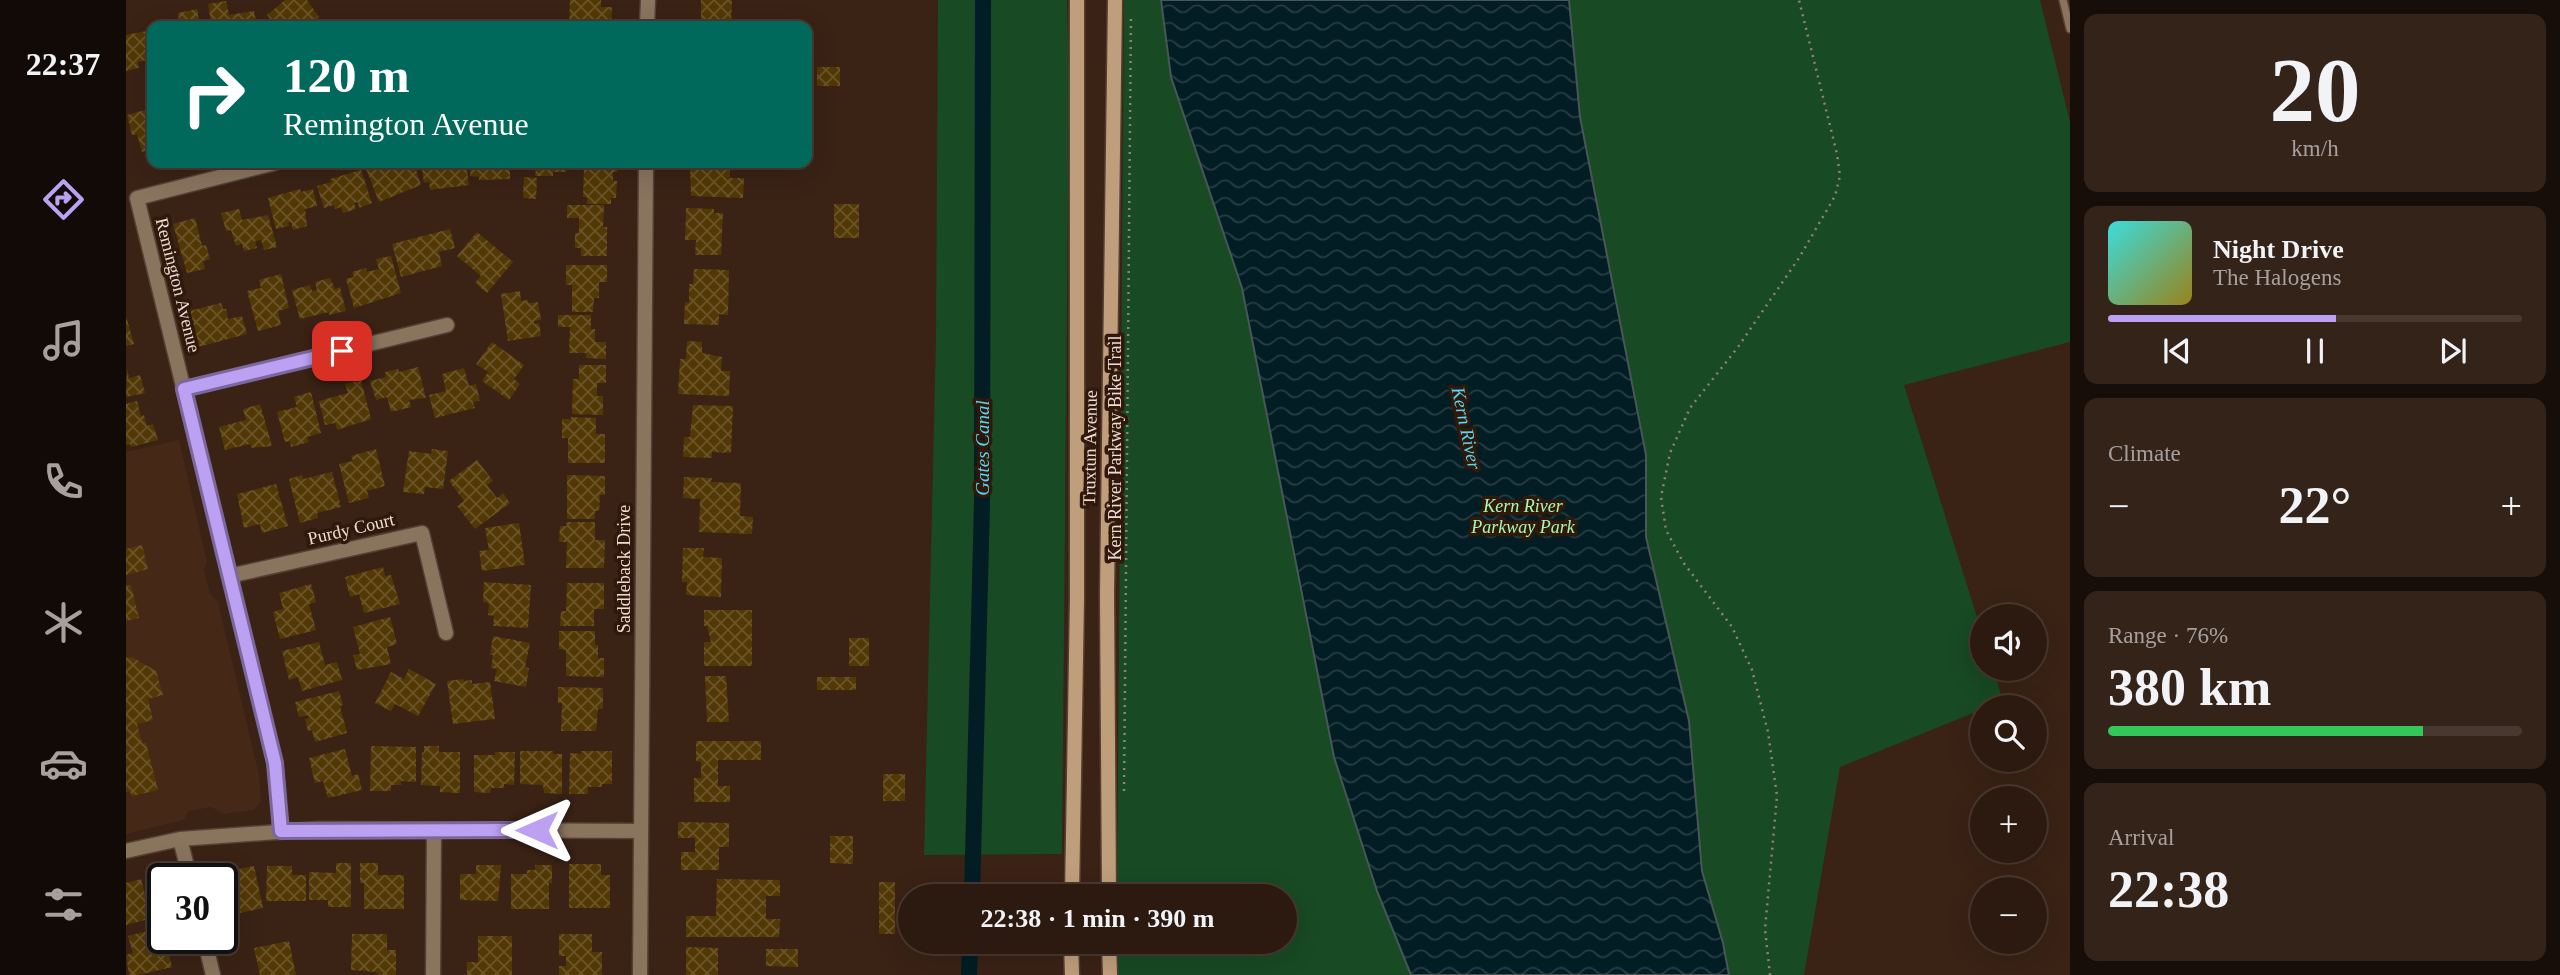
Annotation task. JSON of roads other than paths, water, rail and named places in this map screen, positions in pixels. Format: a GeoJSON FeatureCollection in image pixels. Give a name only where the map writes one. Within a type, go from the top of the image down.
{"type":"FeatureCollection","features":[{"type":"Feature","properties":{"kind":"main road","name":"Truxtun Avenue"},"geometry":{"type":"LineString","coordinates":[[1072,884],[1077,598],[1077,0]]}},
{"type":"Feature","properties":{"kind":"main road","name":"Truxtun Avenue"},"geometry":{"type":"LineString","coordinates":[[1108,884],[1107,594],[1115,0]]}},
{"type":"Feature","properties":{"kind":"main road"},"geometry":{"type":"LineString","coordinates":[[1071,954],[1072,975]]}},
{"type":"Feature","properties":{"kind":"main road"},"geometry":{"type":"LineString","coordinates":[[1109,954],[1110,975]]}},
{"type":"Feature","properties":{"kind":"street"},"geometry":{"type":"LineString","coordinates":[[647,21],[648,0]]}},
{"type":"Feature","properties":{"kind":"street","name":"Remington Avenue"},"geometry":{"type":"LineString","coordinates":[[255,168],[137,198],[275,763],[281,831]]}},
{"type":"Feature","properties":{"kind":"street","name":"Saddleback Drive"},"geometry":{"type":"LineString","coordinates":[[639,975],[646,168]]}},
{"type":"Feature","properties":{"kind":"street"},"geometry":{"type":"LineString","coordinates":[[184,389],[447,325]]}},
{"type":"Feature","properties":{"kind":"street","name":"Purdy Court"},"geometry":{"type":"LineString","coordinates":[[229,576],[422,533],[446,633]]}},
{"type":"Feature","properties":{"kind":"street"},"geometry":{"type":"LineString","coordinates":[[433,975],[434,830]]}},
{"type":"Feature","properties":{"kind":"street"},"geometry":{"type":"LineString","coordinates":[[126,851],[180,839],[281,831],[641,831]]}},
{"type":"Feature","properties":{"kind":"street"},"geometry":{"type":"LineString","coordinates":[[180,839],[186,863]]}},
{"type":"Feature","properties":{"kind":"street"},"geometry":{"type":"LineString","coordinates":[[208,954],[213,975]]}},
{"type":"Feature","properties":{"kind":"lane"},"geometry":{"type":"LineString","coordinates":[[2063,0],[2070,29]]}},
{"type":"Feature","properties":{"kind":"water","name":"Kern River"},"geometry":{"type":"Polygon","coordinates":[[[1161,0],[1569,0],[1580,117],[1646,455],[1646,537],[1689,721],[1702,871],[1723,943],[1729,975],[1411,975],[1377,891],[1334,757],[1242,288],[1171,77],[1161,0]]]}},
{"type":"Feature","properties":{"kind":"waterway","name":"Gates Canal"},"geometry":{"type":"LineString","coordinates":[[972,884],[982,503],[983,0]]}},
{"type":"Feature","properties":{"kind":"waterway","name":"Gates Canal"},"geometry":{"type":"LineString","coordinates":[[969,975],[970,954]]}},
{"type":"Feature","properties":{"kind":"park label","name":"Kern River Parkway Park"},"geometry":{"type":"Point","coordinates":[1523,516]}}]}
